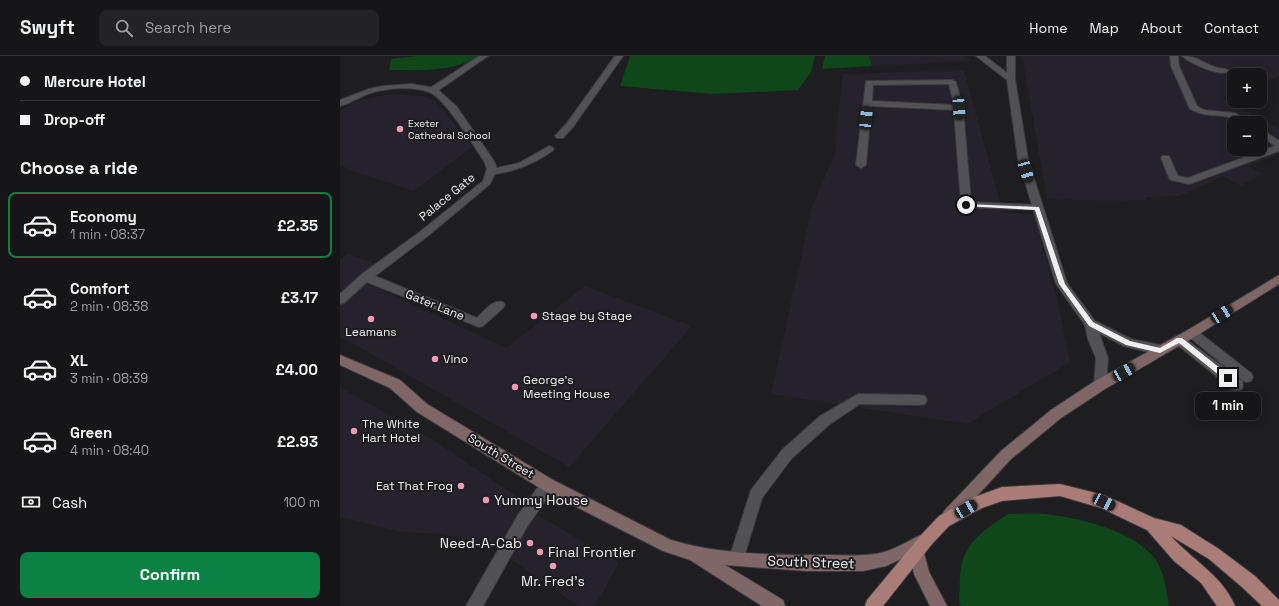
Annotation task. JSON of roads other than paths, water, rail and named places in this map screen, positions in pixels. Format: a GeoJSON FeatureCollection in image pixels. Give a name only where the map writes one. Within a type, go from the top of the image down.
{"type":"FeatureCollection","features":[{"type":"Feature","properties":{"kind":"main road"},"geometry":{"type":"LineString","coordinates":[[873,606],[927,539],[944,521],[977,503],[1002,494],[1060,490],[1104,502],[1152,525],[1176,530],[1214,554],[1248,582],[1273,606]]}},
{"type":"Feature","properties":{"kind":"main road"},"geometry":{"type":"LineString","coordinates":[[1152,525],[1179,556],[1207,578],[1226,606]]}},
{"type":"Feature","properties":{"kind":"street"},"geometry":{"type":"LineString","coordinates":[[342,101],[369,91],[383,88],[411,86],[433,90],[484,56]]}},
{"type":"Feature","properties":{"kind":"street"},"geometry":{"type":"LineString","coordinates":[[560,136],[570,125],[619,56]]}},
{"type":"Feature","properties":{"kind":"street"},"geometry":{"type":"LineString","coordinates":[[980,56],[1011,79]]}},
{"type":"Feature","properties":{"kind":"street"},"geometry":{"type":"LineString","coordinates":[[1011,56],[1011,79],[1023,159],[1037,208],[1062,284],[1091,324],[1094,339],[1102,358],[1100,386]]}},
{"type":"Feature","properties":{"kind":"street"},"geometry":{"type":"LineString","coordinates":[[1174,56],[1174,66],[1193,107],[1202,112],[1234,116]]}},
{"type":"Feature","properties":{"kind":"street"},"geometry":{"type":"LineString","coordinates":[[1186,56],[1218,71],[1226,71]]}},
{"type":"Feature","properties":{"kind":"street"},"geometry":{"type":"LineString","coordinates":[[862,165],[869,84],[952,82],[959,108],[966,205],[1037,208]]}},
{"type":"Feature","properties":{"kind":"street","name":"Palace Gate"},"geometry":{"type":"LineString","coordinates":[[340,300],[366,277],[487,182],[492,172],[489,161],[466,130],[454,109],[433,90]]}},
{"type":"Feature","properties":{"kind":"street"},"geometry":{"type":"LineString","coordinates":[[867,103],[959,108]]}},
{"type":"Feature","properties":{"kind":"street"},"geometry":{"type":"LineString","coordinates":[[1267,136],[1279,145]]}},
{"type":"Feature","properties":{"kind":"street"},"geometry":{"type":"LineString","coordinates":[[1166,158],[1174,178],[1189,181],[1279,148]]}},
{"type":"Feature","properties":{"kind":"street"},"geometry":{"type":"LineString","coordinates":[[492,172],[518,168],[538,158],[549,149]]}},
{"type":"Feature","properties":{"kind":"street","name":"Gater Lane"},"geometry":{"type":"LineString","coordinates":[[366,277],[479,323],[499,305]]}},
{"type":"Feature","properties":{"kind":"street"},"geometry":{"type":"LineString","coordinates":[[944,521],[1006,455],[1056,414],[1279,279]]}},
{"type":"Feature","properties":{"kind":"street"},"geometry":{"type":"LineString","coordinates":[[1091,324],[1128,343],[1160,350]]}},
{"type":"Feature","properties":{"kind":"street"},"geometry":{"type":"LineString","coordinates":[[1192,333],[1247,376]]}},
{"type":"Feature","properties":{"kind":"street"},"geometry":{"type":"LineString","coordinates":[[1179,340],[1237,385]]}},
{"type":"Feature","properties":{"kind":"street","name":"South Street"},"geometry":{"type":"LineString","coordinates":[[340,360],[395,384],[422,408],[548,485],[663,544],[690,552],[737,559],[806,563],[863,564],[886,559],[927,539]]}},
{"type":"Feature","properties":{"kind":"street"},"geometry":{"type":"LineString","coordinates":[[737,559],[756,495],[788,454],[826,420],[858,400],[920,400]]}},
{"type":"Feature","properties":{"kind":"street"},"geometry":{"type":"LineString","coordinates":[[474,606],[523,520],[548,485]]}},
{"type":"Feature","properties":{"kind":"street","name":"South Street"},"geometry":{"type":"LineString","coordinates":[[690,552],[777,606]]}},
{"type":"Feature","properties":{"kind":"street"},"geometry":{"type":"LineString","coordinates":[[917,553],[922,574],[939,606]]}},
{"type":"Feature","properties":{"kind":"place","name":"Exeter Cathedral School"},"geometry":{"type":"Point","coordinates":[400,129]}},
{"type":"Feature","properties":{"kind":"place","name":"Stage by Stage"},"geometry":{"type":"Point","coordinates":[534,316]}},
{"type":"Feature","properties":{"kind":"place","name":"Leamans"},"geometry":{"type":"Point","coordinates":[371,319]}},
{"type":"Feature","properties":{"kind":"place","name":"Vino"},"geometry":{"type":"Point","coordinates":[435,359]}},
{"type":"Feature","properties":{"kind":"place","name":"George's Meeting House"},"geometry":{"type":"Point","coordinates":[515,387]}},
{"type":"Feature","properties":{"kind":"place","name":"The White Hart Hotel"},"geometry":{"type":"Point","coordinates":[354,431]}},
{"type":"Feature","properties":{"kind":"place","name":"Eat That Frog"},"geometry":{"type":"Point","coordinates":[461,486]}},
{"type":"Feature","properties":{"kind":"place","name":"Yummy House"},"geometry":{"type":"Point","coordinates":[486,500]}},
{"type":"Feature","properties":{"kind":"place","name":"Need-A-Cab"},"geometry":{"type":"Point","coordinates":[530,543]}},
{"type":"Feature","properties":{"kind":"place","name":"Final Frontier"},"geometry":{"type":"Point","coordinates":[540,552]}},
{"type":"Feature","properties":{"kind":"place","name":"Mr. Fred's"},"geometry":{"type":"Point","coordinates":[553,566]}}]}
